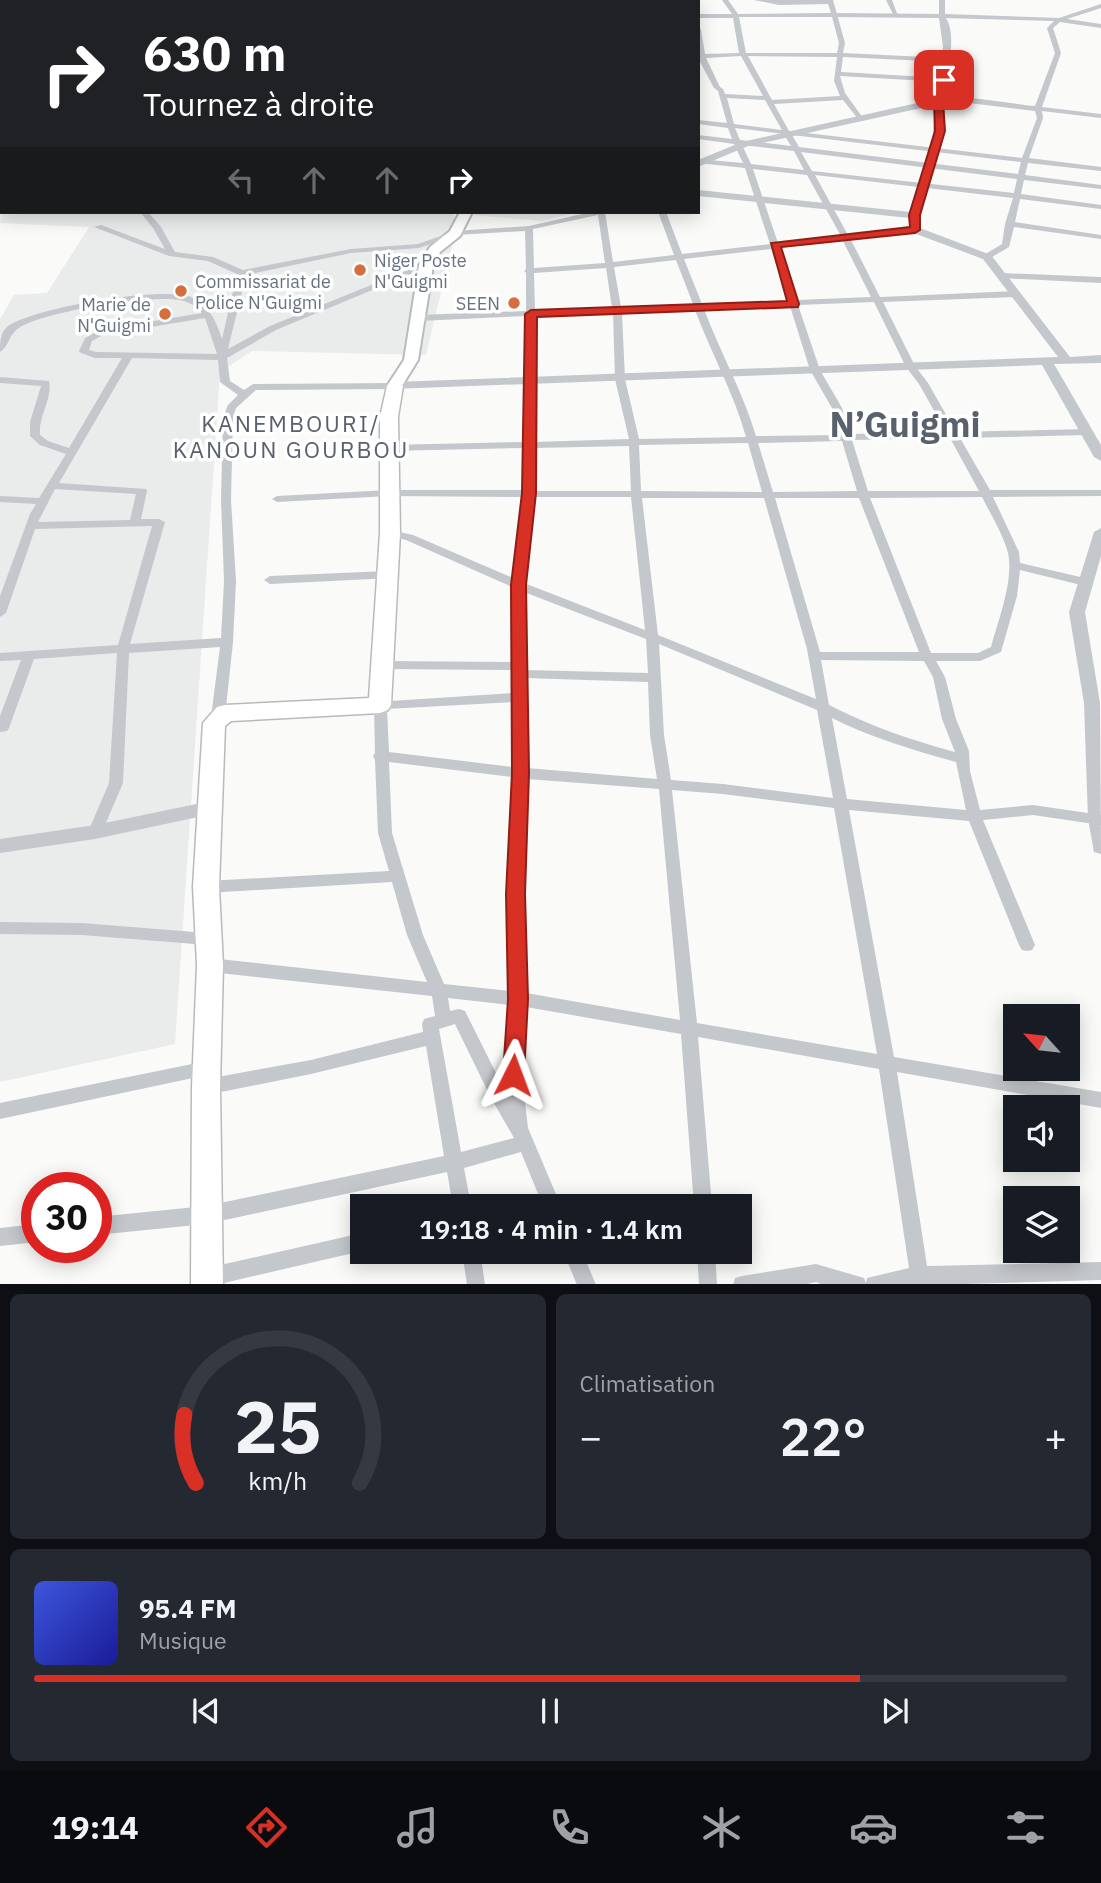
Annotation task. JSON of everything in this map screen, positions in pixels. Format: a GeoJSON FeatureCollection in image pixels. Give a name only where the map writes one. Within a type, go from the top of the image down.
{"type":"FeatureCollection","features":[{"type":"Feature","properties":{"kind":"highway"},"geometry":{"type":"LineString","coordinates":[[207,1281],[209,952],[206,887],[214,723],[225,713],[380,705],[390,533],[387,448],[389,417],[396,386]]}},
{"type":"Feature","properties":{"kind":"main road"},"geometry":{"type":"LineString","coordinates":[[396,386],[411,360],[426,266],[435,250],[455,233],[462,214]]}},
{"type":"Feature","properties":{"kind":"street"},"geometry":{"type":"LineString","coordinates":[[725,0],[736,16],[743,53],[880,301],[911,367],[923,383],[986,493],[1013,552],[1015,565],[1006,621],[997,649],[980,657],[928,659],[814,656]]}},
{"type":"Feature","properties":{"kind":"street"},"geometry":{"type":"LineString","coordinates":[[757,0],[779,3],[831,1],[842,43],[837,83],[844,98],[860,118]]}},
{"type":"Feature","properties":{"kind":"street"},"geometry":{"type":"LineString","coordinates":[[889,0],[896,15]]}},
{"type":"Feature","properties":{"kind":"street"},"geometry":{"type":"LineString","coordinates":[[915,230],[914,215],[940,131],[939,101],[946,60],[945,21],[941,1]]}},
{"type":"Feature","properties":{"kind":"street"},"geometry":{"type":"LineString","coordinates":[[987,257],[1006,244],[1025,159],[1040,118],[1038,108],[1058,53],[1050,29],[1059,20],[1101,6]]}},
{"type":"Feature","properties":{"kind":"street"},"geometry":{"type":"LineString","coordinates":[[700,16],[942,16],[1059,20],[1101,26]]}},
{"type":"Feature","properties":{"kind":"street"},"geometry":{"type":"LineString","coordinates":[[946,60],[841,54],[743,53],[700,56],[723,96],[815,370],[837,408],[863,494],[928,659],[939,677],[962,759],[974,816],[1027,945]]}},
{"type":"Feature","properties":{"kind":"street"},"geometry":{"type":"LineString","coordinates":[[837,74],[944,80]]}},
{"type":"Feature","properties":{"kind":"street"},"geometry":{"type":"LineString","coordinates":[[723,96],[770,100],[844,98]]}},
{"type":"Feature","properties":{"kind":"street"},"geometry":{"type":"LineString","coordinates":[[700,162],[740,144],[939,101],[961,100],[1101,116]]}},
{"type":"Feature","properties":{"kind":"street"},"geometry":{"type":"LineString","coordinates":[[700,122],[1101,169]]}},
{"type":"Feature","properties":{"kind":"street"},"geometry":{"type":"LineString","coordinates":[[700,137],[1101,187]]}},
{"type":"Feature","properties":{"kind":"street"},"geometry":{"type":"LineString","coordinates":[[700,162],[924,184],[1101,207]]}},
{"type":"Feature","properties":{"kind":"street"},"geometry":{"type":"LineString","coordinates":[[700,193],[914,215]]}},
{"type":"Feature","properties":{"kind":"street"},"geometry":{"type":"LineString","coordinates":[[146,214],[157,227],[172,254]]}},
{"type":"Feature","properties":{"kind":"street"},"geometry":{"type":"LineString","coordinates":[[98,227],[172,254],[210,258],[242,273],[351,251],[419,246],[455,233],[529,228],[591,214]]}},
{"type":"Feature","properties":{"kind":"street"},"geometry":{"type":"LineString","coordinates":[[600,214],[617,311],[620,379],[634,441],[636,494],[652,637],[657,735],[665,785],[689,1028],[701,1194]]}},
{"type":"Feature","properties":{"kind":"street"},"geometry":{"type":"LineString","coordinates":[[663,214],[698,306],[743,408],[814,656],[887,1064],[920,1280]]}},
{"type":"Feature","properties":{"kind":"street"},"geometry":{"type":"LineString","coordinates":[[1009,224],[1101,237]]}},
{"type":"Feature","properties":{"kind":"street"},"geometry":{"type":"LineString","coordinates":[[522,1136],[513,1075],[518,999],[515,894],[520,773],[519,585],[529,493],[529,228]]}},
{"type":"Feature","properties":{"kind":"street"},"geometry":{"type":"LineString","coordinates":[[528,271],[610,265],[915,230],[987,257],[1066,360]]}},
{"type":"Feature","properties":{"kind":"street"},"geometry":{"type":"LineString","coordinates":[[206,315],[114,329],[88,340],[84,349],[95,355],[222,357],[274,328],[426,266]]}},
{"type":"Feature","properties":{"kind":"street"},"geometry":{"type":"LineString","coordinates":[[222,357],[242,273]]}},
{"type":"Feature","properties":{"kind":"street"},"geometry":{"type":"LineString","coordinates":[[1002,276],[1101,280]]}},
{"type":"Feature","properties":{"kind":"street"},"geometry":{"type":"LineString","coordinates":[[419,318],[461,314],[617,311],[1016,294]]}},
{"type":"Feature","properties":{"kind":"street"},"geometry":{"type":"LineString","coordinates":[[0,349],[8,330],[16,324],[126,298],[180,296],[201,307],[218,337],[225,382],[243,394]]}},
{"type":"Feature","properties":{"kind":"street"},"geometry":{"type":"LineString","coordinates":[[0,613],[30,526],[42,501],[129,355]]}},
{"type":"Feature","properties":{"kind":"street"},"geometry":{"type":"LineString","coordinates":[[218,717],[227,642],[228,417],[231,407],[253,387],[396,386],[620,379],[1101,359]]}},
{"type":"Feature","properties":{"kind":"street"},"geometry":{"type":"LineString","coordinates":[[1046,361],[1101,457]]}},
{"type":"Feature","properties":{"kind":"street"},"geometry":{"type":"LineString","coordinates":[[0,380],[46,383],[47,391],[33,427],[35,436],[44,443],[71,452]]}},
{"type":"Feature","properties":{"kind":"street"},"geometry":{"type":"LineString","coordinates":[[387,448],[1087,432]]}},
{"type":"Feature","properties":{"kind":"street"},"geometry":{"type":"LineString","coordinates":[[51,486],[142,491],[135,523]]}},
{"type":"Feature","properties":{"kind":"street"},"geometry":{"type":"LineString","coordinates":[[277,499],[389,493],[1101,493]]}},
{"type":"Feature","properties":{"kind":"street"},"geometry":{"type":"LineString","coordinates":[[0,499],[42,501]]}},
{"type":"Feature","properties":{"kind":"street"},"geometry":{"type":"LineString","coordinates":[[30,526],[159,522],[123,649],[116,783],[94,832]]}},
{"type":"Feature","properties":{"kind":"street"},"geometry":{"type":"LineString","coordinates":[[1101,532],[1097,563],[1085,582],[1077,612],[1092,703],[1101,847]]}},
{"type":"Feature","properties":{"kind":"street"},"geometry":{"type":"LineString","coordinates":[[390,533],[409,537],[900,742],[962,759]]}},
{"type":"Feature","properties":{"kind":"street"},"geometry":{"type":"LineString","coordinates":[[1015,565],[1085,582]]}},
{"type":"Feature","properties":{"kind":"street"},"geometry":{"type":"LineString","coordinates":[[270,580],[388,575]]}},
{"type":"Feature","properties":{"kind":"street"},"geometry":{"type":"LineString","coordinates":[[0,657],[227,642]]}},
{"type":"Feature","properties":{"kind":"street"},"geometry":{"type":"LineString","coordinates":[[1,730],[29,655]]}},
{"type":"Feature","properties":{"kind":"street"},"geometry":{"type":"LineString","coordinates":[[381,665],[654,678]]}},
{"type":"Feature","properties":{"kind":"street"},"geometry":{"type":"LineString","coordinates":[[443,1018],[439,990],[415,935],[385,834],[380,705],[518,697]]}},
{"type":"Feature","properties":{"kind":"street"},"geometry":{"type":"LineString","coordinates":[[380,756],[520,773],[665,785],[880,809],[974,816],[1033,810],[1099,819]]}},
{"type":"Feature","properties":{"kind":"street"},"geometry":{"type":"LineString","coordinates":[[0,846],[94,832],[211,807]]}},
{"type":"Feature","properties":{"kind":"street"},"geometry":{"type":"LineString","coordinates":[[206,887],[399,876]]}},
{"type":"Feature","properties":{"kind":"street"},"geometry":{"type":"LineString","coordinates":[[0,928],[82,929],[439,990],[518,999],[1101,1100]]}},
{"type":"Feature","properties":{"kind":"street"},"geometry":{"type":"LineString","coordinates":[[460,1194],[430,1024],[443,1018],[459,1016],[497,1093],[522,1136],[547,1194]]}},
{"type":"Feature","properties":{"kind":"street"},"geometry":{"type":"LineString","coordinates":[[0,1111],[207,1078],[311,1067],[431,1037]]}},
{"type":"Feature","properties":{"kind":"street"},"geometry":{"type":"LineString","coordinates":[[112,1224],[206,1214],[454,1162],[522,1136]]}},
{"type":"Feature","properties":{"kind":"street"},"geometry":{"type":"LineString","coordinates":[[0,1237],[21,1235]]}},
{"type":"Feature","properties":{"kind":"street"},"geometry":{"type":"LineString","coordinates":[[207,1281],[350,1245]]}},
{"type":"Feature","properties":{"kind":"street"},"geometry":{"type":"LineString","coordinates":[[473,1264],[476,1284]]}},
{"type":"Feature","properties":{"kind":"street"},"geometry":{"type":"LineString","coordinates":[[578,1264],[587,1284]]}},
{"type":"Feature","properties":{"kind":"street"},"geometry":{"type":"LineString","coordinates":[[707,1264],[708,1284]]}},
{"type":"Feature","properties":{"kind":"street"},"geometry":{"type":"LineString","coordinates":[[874,1284],[1101,1271]]}},
{"type":"Feature","properties":{"kind":"street"},"geometry":{"type":"LineString","coordinates":[[742,1284],[816,1273],[857,1284]]}},
{"type":"Feature","properties":{"kind":"shaded area"},"geometry":{"type":"Polygon","coordinates":[[[1,214],[453,214],[455,234],[426,355],[252,351],[220,372],[175,1044],[0,1082],[0,319],[14,295],[47,293],[89,227],[0,223],[1,214]]]}},
{"type":"Feature","properties":{"kind":"shaded area"},"geometry":{"type":"Polygon","coordinates":[[[475,214],[569,214],[543,221],[475,214]]]}},
{"type":"Feature","properties":{"kind":"place","name":"Niger Poste N'Guigmi"},"geometry":{"type":"Point","coordinates":[360,270]}},
{"type":"Feature","properties":{"kind":"place","name":"Commissariat de Police N'Guigmi"},"geometry":{"type":"Point","coordinates":[181,291]}},
{"type":"Feature","properties":{"kind":"place","name":"SEEN"},"geometry":{"type":"Point","coordinates":[514,303]}},
{"type":"Feature","properties":{"kind":"place","name":"Marie de N'Guigmi"},"geometry":{"type":"Point","coordinates":[165,314]}},
{"type":"Feature","properties":{"kind":"district","name":"N’Guigmi"},"geometry":{"type":"Point","coordinates":[905,424]}},
{"type":"Feature","properties":{"kind":"district","name":"KANEMBOURI/ KANOUN GOURBOU"},"geometry":{"type":"Point","coordinates":[291,436]}},
{"type":"Feature","properties":{"kind":"route"},"geometry":{"type":"LineString","coordinates":[[513,1075],[518,999],[515,894],[520,773],[519,585],[529,493],[528,382],[531,314],[793,304],[775,245],[915,230],[914,215],[940,131],[939,101],[944,80]]}}]}
